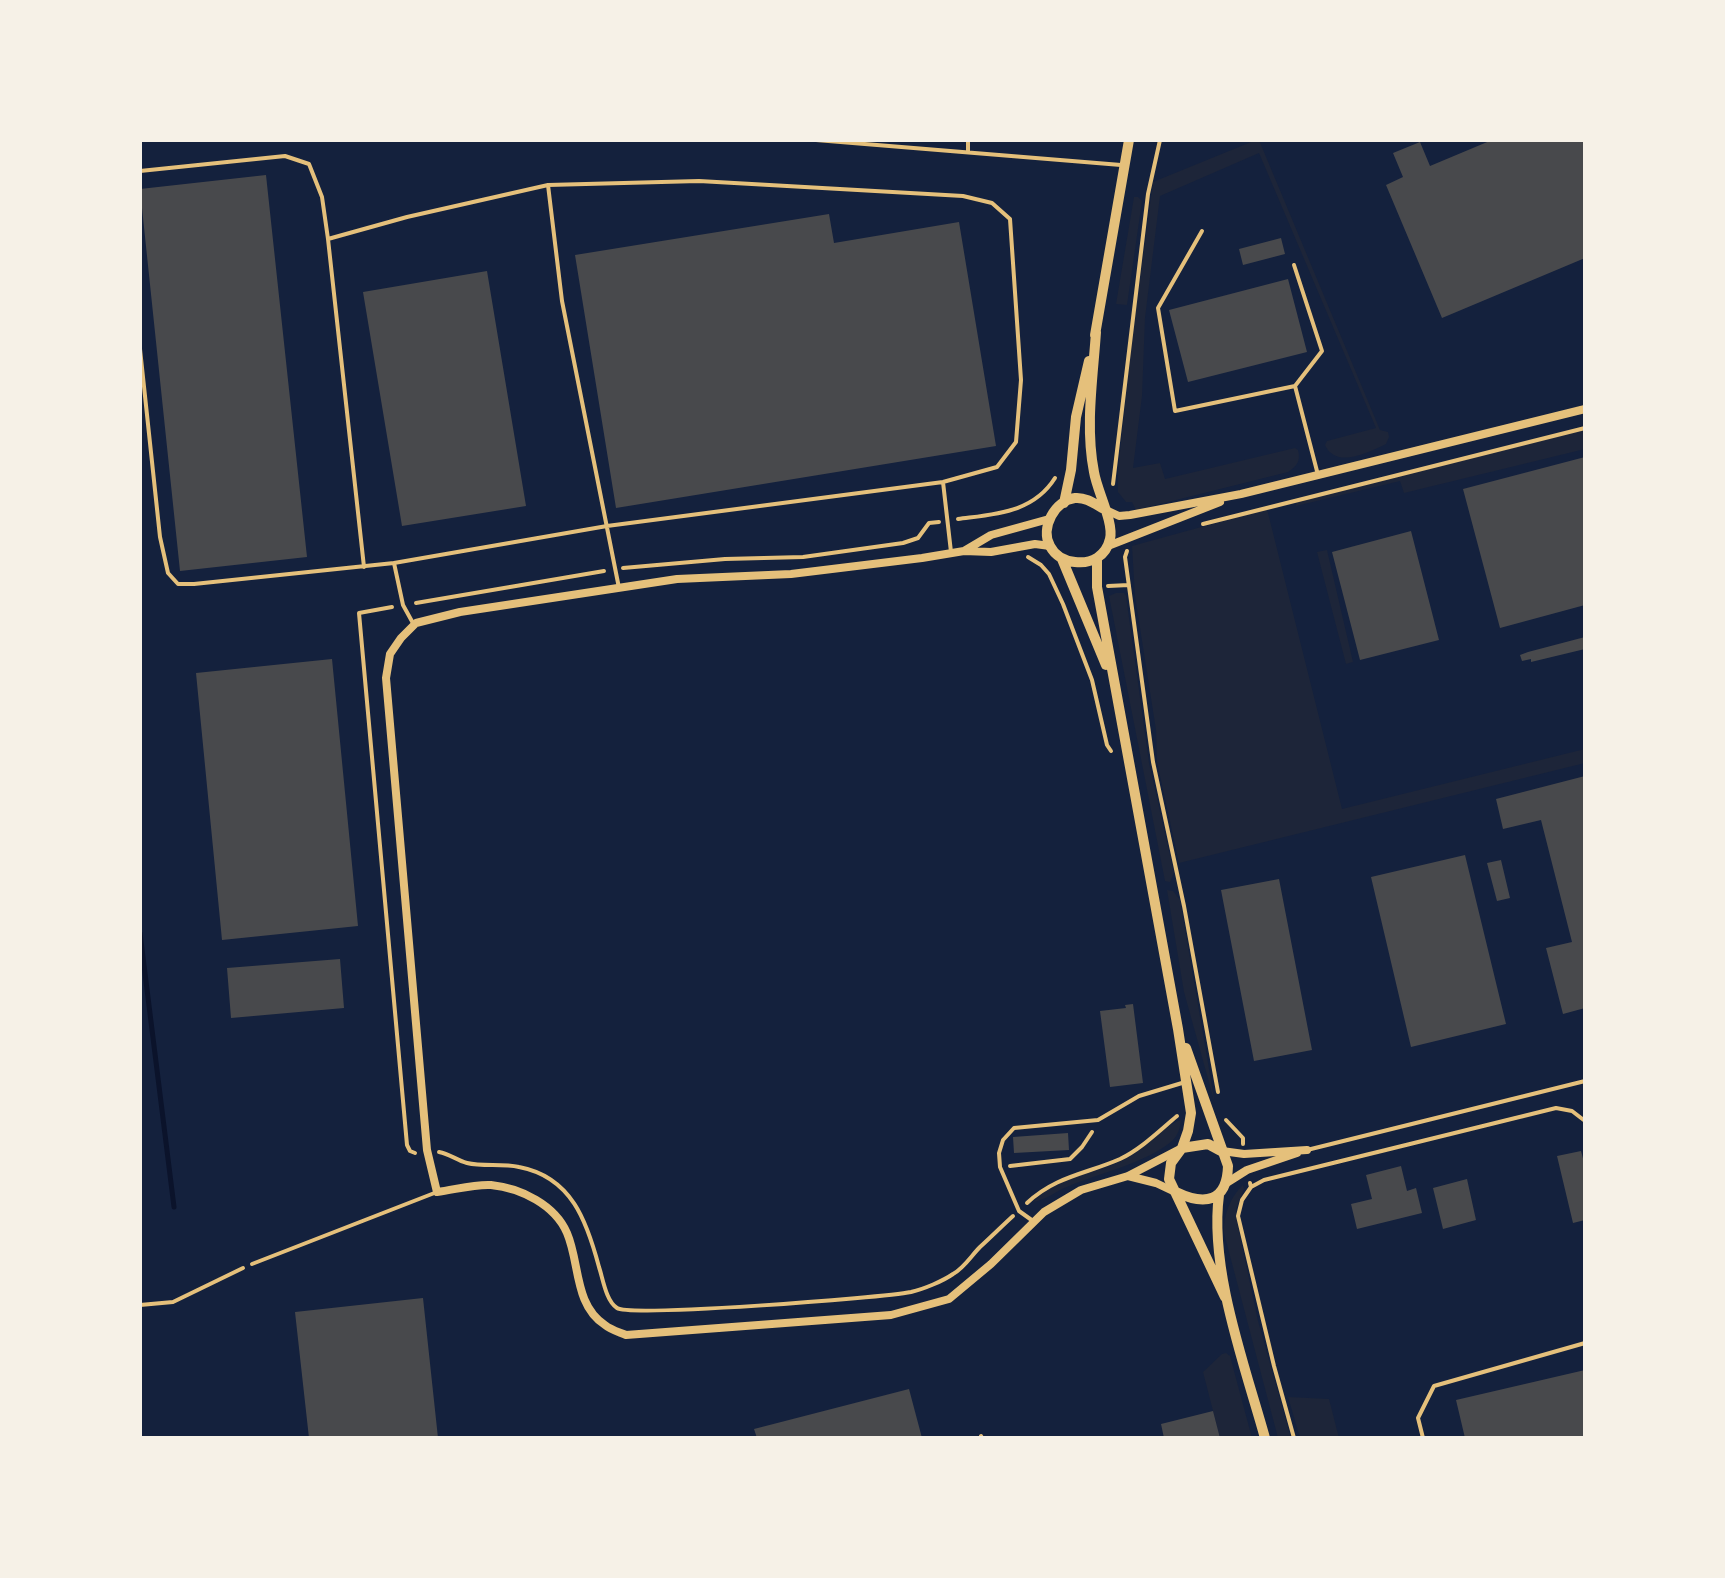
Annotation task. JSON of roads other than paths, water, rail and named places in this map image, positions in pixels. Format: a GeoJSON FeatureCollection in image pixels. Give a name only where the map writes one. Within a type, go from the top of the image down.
{"type":"FeatureCollection","features":[{"type":"Feature","properties":{"kind":"street"},"geometry":{"type":"LineString","coordinates":[[1064,503],[1076,417],[1096,332],[1128,140]]}},
{"type":"Feature","properties":{"kind":"street"},"geometry":{"type":"LineString","coordinates":[[1062,560],[1079,563],[1097,559],[1112,534],[1093,470],[1096,332]]}},
{"type":"Feature","properties":{"kind":"street"},"geometry":{"type":"LineString","coordinates":[[1114,685],[1062,560],[1050,546],[1046,531],[1050,519],[1064,503],[1076,498],[1119,516],[1130,515],[1240,494],[1585,409]]}},
{"type":"Feature","properties":{"kind":"street"},"geometry":{"type":"LineString","coordinates":[[1108,546],[1240,494]]}},
{"type":"Feature","properties":{"kind":"street"},"geometry":{"type":"LineString","coordinates":[[964,551],[991,535],[1050,519]]}},
{"type":"Feature","properties":{"kind":"street"},"geometry":{"type":"LineString","coordinates":[[1050,546],[964,551],[791,574],[677,579],[460,612],[414,625],[401,638],[390,654],[386,678],[426,1150],[437,1192],[489,1184],[521,1191],[548,1207],[567,1231],[582,1292],[591,1310],[603,1324],[626,1335],[892,1315],[949,1298],[1044,1212],[1081,1190],[1128,1176],[1182,1148],[1208,1144],[1221,1151],[1244,1154],[1307,1150]]}},
{"type":"Feature","properties":{"kind":"street"},"geometry":{"type":"LineString","coordinates":[[1097,559],[1097,587],[1191,1114],[1182,1148],[1170,1163],[1169,1179],[1225,1298],[1265,1438]]}},
{"type":"Feature","properties":{"kind":"street"},"geometry":{"type":"LineString","coordinates":[[1178,1029],[1215,1109],[1228,1182]]}},
{"type":"Feature","properties":{"kind":"street"},"geometry":{"type":"LineString","coordinates":[[1225,1298],[1216,1214],[1219,1195],[1228,1182],[1247,1170],[1307,1150]]}},
{"type":"Feature","properties":{"kind":"street"},"geometry":{"type":"LineString","coordinates":[[1128,1176],[1156,1183],[1190,1199],[1207,1201],[1219,1195]]}},
{"type":"Feature","properties":{"kind":"lane"},"geometry":{"type":"LineString","coordinates":[[816,140],[1126,166]]}},
{"type":"Feature","properties":{"kind":"lane"},"geometry":{"type":"LineString","coordinates":[[968,140],[968,152]]}},
{"type":"Feature","properties":{"kind":"lane"},"geometry":{"type":"LineString","coordinates":[[140,171],[285,156],[310,164],[322,197],[328,239],[364,566]]}},
{"type":"Feature","properties":{"kind":"lane"},"geometry":{"type":"LineString","coordinates":[[140,350],[160,537],[168,572],[178,584],[394,564],[607,526],[943,482],[998,467],[1016,442],[1021,380],[1010,220],[992,203],[963,196],[699,181],[548,185],[407,216],[328,239]]}},
{"type":"Feature","properties":{"kind":"lane"},"geometry":{"type":"LineString","coordinates":[[548,185],[562,302],[619,588]]}},
{"type":"Feature","properties":{"kind":"lane"},"geometry":{"type":"LineString","coordinates":[[1202,232],[1158,308],[1175,411],[1295,386],[1322,351],[1294,264]]}},
{"type":"Feature","properties":{"kind":"lane"},"geometry":{"type":"LineString","coordinates":[[1295,386],[1318,475]]}},
{"type":"Feature","properties":{"kind":"lane"},"geometry":{"type":"LineString","coordinates":[[943,482],[951,553]]}},
{"type":"Feature","properties":{"kind":"lane"},"geometry":{"type":"LineString","coordinates":[[394,564],[403,605],[414,625]]}},
{"type":"Feature","properties":{"kind":"lane"},"geometry":{"type":"LineString","coordinates":[[1307,1150],[1585,1081]]}},
{"type":"Feature","properties":{"kind":"lane"},"geometry":{"type":"LineString","coordinates":[[1034,1222],[1018,1210],[1000,1167],[999,1152],[1014,1128],[1098,1120],[1139,1096],[1186,1082]]}},
{"type":"Feature","properties":{"kind":"lane"},"geometry":{"type":"LineString","coordinates":[[252,1264],[437,1192]]}},
{"type":"Feature","properties":{"kind":"lane"},"geometry":{"type":"LineString","coordinates":[[1422,1438],[1418,1418],[1434,1386],[1585,1343]]}},
{"type":"Feature","properties":{"kind":"waterway"},"geometry":{"type":"LineString","coordinates":[[140,933],[174,1207]]}}]}
